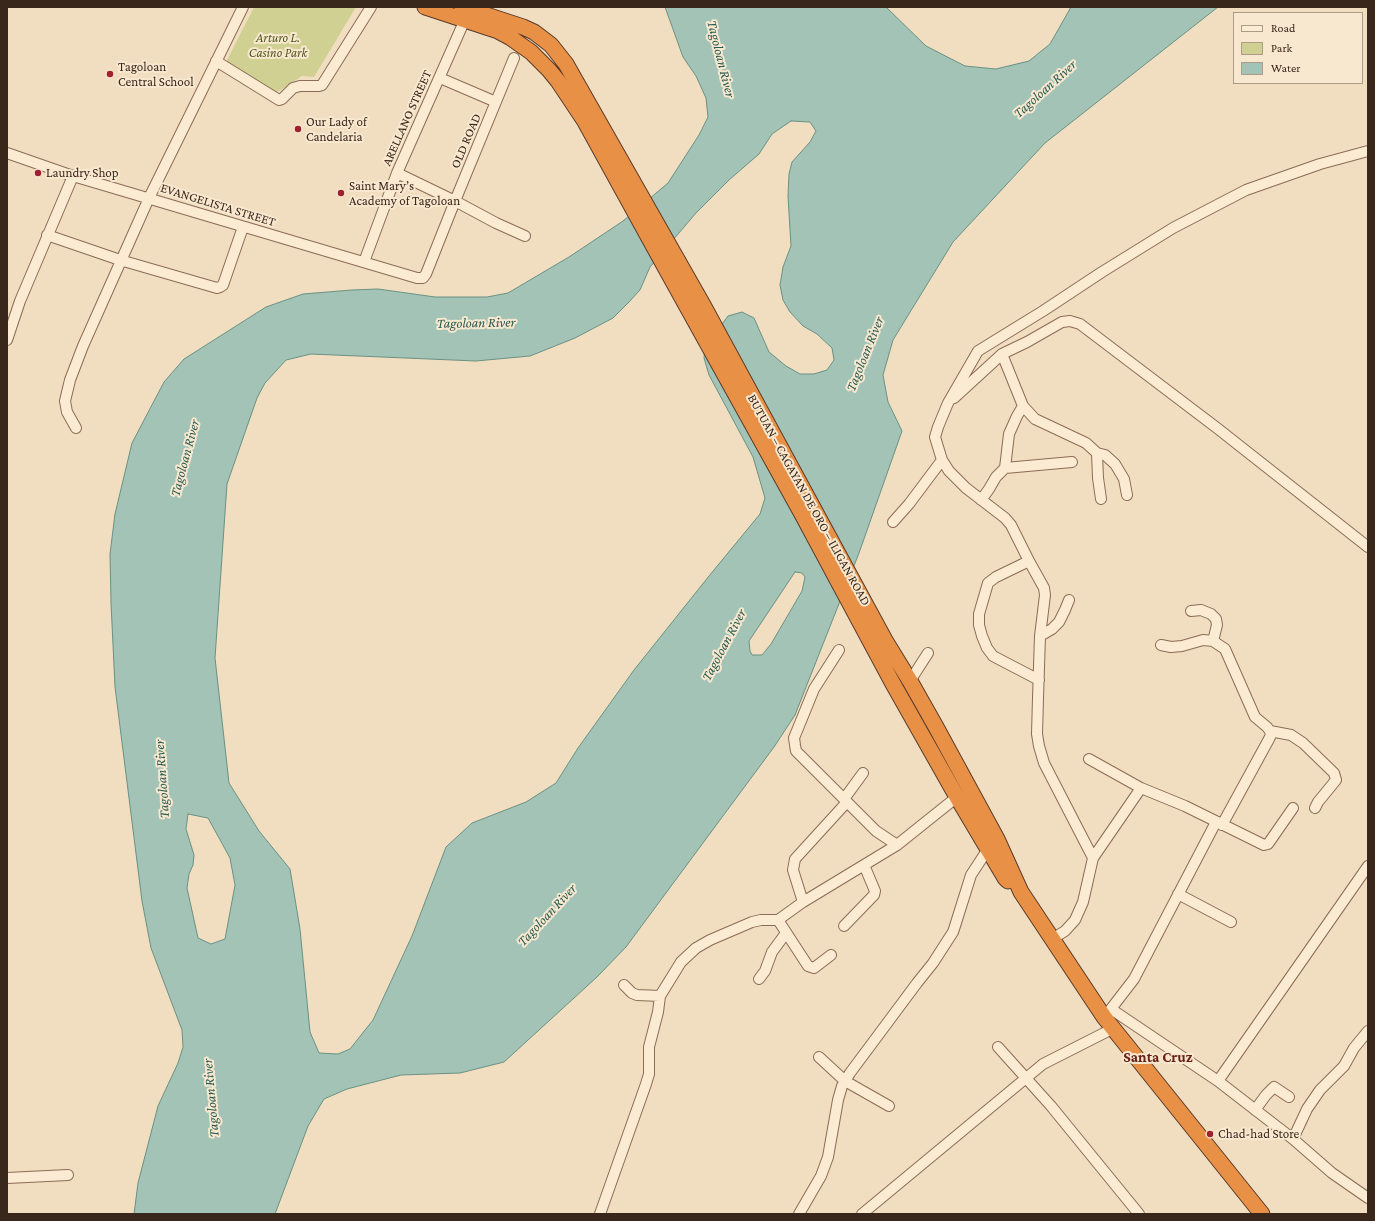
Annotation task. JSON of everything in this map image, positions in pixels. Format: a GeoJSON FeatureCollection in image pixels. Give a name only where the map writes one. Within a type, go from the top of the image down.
{"type":"FeatureCollection","features":[{"type":"Feature","properties":{"kind":"highway","name":"BUTUAN – CAGAYAN DE ORO – ILIGAN ROAD"},"geometry":{"type":"LineString","coordinates":[[425,7],[467,11],[498,31],[512,38],[531,52],[549,70],[588,116],[852,593],[892,682],[1005,878],[1021,892]]}},
{"type":"Feature","properties":{"kind":"highway","name":"BUTUAN – CAGAYAN DE ORO – ILIGAN ROAD"},"geometry":{"type":"LineString","coordinates":[[852,593],[886,642],[910,681],[997,839],[1021,892],[1052,939],[1108,1013],[1114,1028],[1262,1214]]}},
{"type":"Feature","properties":{"kind":"street"},"geometry":{"type":"LineString","coordinates":[[76,428],[67,412],[65,400],[83,346],[120,260],[149,198],[243,7]]}},
{"type":"Feature","properties":{"kind":"street"},"geometry":{"type":"LineString","coordinates":[[216,61],[279,100],[282,99],[293,88],[300,86],[322,85],[371,7]]}},
{"type":"Feature","properties":{"kind":"street","name":"ARELLANO STREET"},"geometry":{"type":"LineString","coordinates":[[364,262],[397,173],[440,78],[467,11]]}},
{"type":"Feature","properties":{"kind":"street","name":"OLD ROAD"},"geometry":{"type":"LineString","coordinates":[[423,278],[426,274],[514,58]]}},
{"type":"Feature","properties":{"kind":"street"},"geometry":{"type":"LineString","coordinates":[[440,78],[496,102]]}},
{"type":"Feature","properties":{"kind":"street"},"geometry":{"type":"LineString","coordinates":[[1093,858],[1041,755],[1038,734],[1040,636],[1045,595],[1044,588],[1011,525],[1005,518],[966,488],[949,471],[942,460],[935,436],[938,426],[948,403],[978,351],[1173,228],[1246,190],[1320,164],[1368,151]]}},
{"type":"Feature","properties":{"kind":"street","name":"EVANGELISTA STREET"},"geometry":{"type":"LineString","coordinates":[[7,154],[73,176],[243,227],[417,278],[423,278]]}},
{"type":"Feature","properties":{"kind":"street"},"geometry":{"type":"LineString","coordinates":[[397,173],[455,200],[496,223],[525,236]]}},
{"type":"Feature","properties":{"kind":"street"},"geometry":{"type":"LineString","coordinates":[[7,340],[20,301],[73,176]]}},
{"type":"Feature","properties":{"kind":"street"},"geometry":{"type":"LineString","coordinates":[[47,236],[120,260],[220,288],[223,285],[243,227]]}},
{"type":"Feature","properties":{"kind":"street"},"geometry":{"type":"LineString","coordinates":[[948,403],[1002,354],[1062,322],[1070,321],[1080,324],[1217,428],[1368,547]]}},
{"type":"Feature","properties":{"kind":"street"},"geometry":{"type":"LineString","coordinates":[[1002,354],[1023,406],[1035,419],[1086,443],[1097,453],[1105,455],[1115,464],[1124,479],[1127,495]]}},
{"type":"Feature","properties":{"kind":"street"},"geometry":{"type":"LineString","coordinates":[[982,500],[996,477],[1005,468],[1010,434],[1017,416],[1023,406]]}},
{"type":"Feature","properties":{"kind":"street"},"geometry":{"type":"LineString","coordinates":[[1097,453],[1101,499]]}},
{"type":"Feature","properties":{"kind":"street"},"geometry":{"type":"LineString","coordinates":[[893,522],[909,504],[942,460]]}},
{"type":"Feature","properties":{"kind":"street"},"geometry":{"type":"LineString","coordinates":[[1005,468],[1072,462]]}},
{"type":"Feature","properties":{"kind":"street"},"geometry":{"type":"LineString","coordinates":[[1029,561],[996,577],[988,584],[979,614],[979,625],[987,648],[993,656],[1039,680]]}},
{"type":"Feature","properties":{"kind":"street"},"geometry":{"type":"LineString","coordinates":[[1040,636],[1052,629],[1058,622],[1069,600]]}},
{"type":"Feature","properties":{"kind":"street"},"geometry":{"type":"LineString","coordinates":[[1191,611],[1201,610],[1211,614],[1216,619],[1218,625],[1213,641]]}},
{"type":"Feature","properties":{"kind":"street"},"geometry":{"type":"LineString","coordinates":[[1162,645],[1182,646],[1203,640],[1213,641],[1225,649],[1255,718],[1270,731],[1290,735],[1303,743],[1334,773],[1336,780],[1315,808]]}},
{"type":"Feature","properties":{"kind":"street"},"geometry":{"type":"LineString","coordinates":[[839,650],[814,689],[794,738],[796,750],[876,831],[897,845]]}},
{"type":"Feature","properties":{"kind":"street"},"geometry":{"type":"LineString","coordinates":[[910,681],[928,653]]}},
{"type":"Feature","properties":{"kind":"street"},"geometry":{"type":"LineString","coordinates":[[1270,731],[1271,735],[1269,740],[1178,894],[1134,979],[1108,1013],[1218,1081],[1293,1139],[1332,1173],[1368,1198]]}},
{"type":"Feature","properties":{"kind":"street"},"geometry":{"type":"LineString","coordinates":[[1089,759],[1141,788],[1185,806],[1264,845],[1267,845],[1293,808]]}},
{"type":"Feature","properties":{"kind":"street"},"geometry":{"type":"LineString","coordinates":[[803,902],[793,870],[795,859],[845,801],[863,773]]}},
{"type":"Feature","properties":{"kind":"street"},"geometry":{"type":"LineString","coordinates":[[1052,939],[1065,931],[1075,920],[1091,871],[1093,858],[1141,788]]}},
{"type":"Feature","properties":{"kind":"street"},"geometry":{"type":"LineString","coordinates":[[600,1214],[649,1074],[648,1047],[658,1012],[660,996],[681,962],[696,948],[710,940],[752,922],[761,920],[778,920],[803,902],[897,845],[957,797]]}},
{"type":"Feature","properties":{"kind":"street"},"geometry":{"type":"LineString","coordinates":[[799,1214],[821,1176],[828,1157],[838,1100],[842,1086],[850,1073],[933,963],[953,932],[971,875],[988,849]]}},
{"type":"Feature","properties":{"kind":"street"},"geometry":{"type":"LineString","coordinates":[[844,926],[874,894],[875,891],[864,865]]}},
{"type":"Feature","properties":{"kind":"street"},"geometry":{"type":"LineString","coordinates":[[1218,1081],[1368,866]]}},
{"type":"Feature","properties":{"kind":"street"},"geometry":{"type":"LineString","coordinates":[[1178,894],[1231,922]]}},
{"type":"Feature","properties":{"kind":"street"},"geometry":{"type":"LineString","coordinates":[[778,920],[808,966],[814,968],[831,955]]}},
{"type":"Feature","properties":{"kind":"street"},"geometry":{"type":"LineString","coordinates":[[758,978],[765,971],[772,952],[786,933]]}},
{"type":"Feature","properties":{"kind":"street"},"geometry":{"type":"LineString","coordinates":[[624,985],[632,993],[637,995],[660,996]]}},
{"type":"Feature","properties":{"kind":"street"},"geometry":{"type":"LineString","coordinates":[[862,1214],[1043,1064],[1114,1028]]}},
{"type":"Feature","properties":{"kind":"street"},"geometry":{"type":"LineString","coordinates":[[1293,1139],[1307,1109],[1320,1090],[1344,1066],[1354,1048],[1368,1030]]}},
{"type":"Feature","properties":{"kind":"street"},"geometry":{"type":"LineString","coordinates":[[998,1047],[1050,1106],[1138,1214]]}},
{"type":"Feature","properties":{"kind":"street"},"geometry":{"type":"LineString","coordinates":[[819,1057],[845,1081],[889,1106]]}},
{"type":"Feature","properties":{"kind":"street"},"geometry":{"type":"LineString","coordinates":[[1255,1110],[1274,1087],[1289,1097]]}},
{"type":"Feature","properties":{"kind":"street"},"geometry":{"type":"LineString","coordinates":[[7,1178],[68,1175]]}},
{"type":"Feature","properties":{"kind":"green space","name":"Arturo L. Casino Park"},"geometry":{"type":"Polygon","coordinates":[[[254,7],[356,7],[314,77],[302,76],[276,93],[225,64],[254,7]]]}},
{"type":"Feature","properties":{"kind":"water","name":"Tagoloan River"},"geometry":{"type":"Polygon","coordinates":[[[665,7],[886,7],[926,46],[965,66],[996,69],[1029,61],[1050,44],[1071,7],[1218,7],[1045,143],[953,242],[893,340],[883,375],[888,402],[902,431],[859,553],[795,715],[774,747],[626,947],[597,977],[504,1062],[460,1073],[401,1075],[347,1089],[324,1099],[308,1126],[275,1214],[134,1214],[138,1183],[158,1106],[178,1063],[183,1047],[182,1030],[151,948],[142,901],[115,687],[110,554],[115,514],[132,443],[164,382],[184,359],[266,307],[303,294],[352,290],[378,289],[435,297],[487,297],[508,293],[569,257],[623,221],[668,183],[699,135],[708,117],[706,98],[696,76],[683,57],[665,7]],[[791,121],[772,134],[759,154],[729,180],[696,213],[650,267],[640,290],[628,303],[613,318],[575,338],[530,356],[476,361],[311,354],[286,360],[265,383],[257,398],[227,484],[215,658],[229,783],[259,831],[290,869],[300,929],[310,1032],[319,1053],[338,1054],[350,1049],[373,1020],[412,936],[446,847],[472,823],[526,802],[556,783],[578,748],[634,670],[760,514],[765,498],[753,457],[709,375],[704,358],[705,347],[728,316],[742,312],[754,318],[769,352],[786,366],[800,374],[814,374],[827,370],[834,360],[832,348],[817,334],[803,326],[790,312],[783,300],[780,285],[783,267],[791,246],[788,196],[789,174],[792,162],[810,142],[816,131],[810,122],[791,121]],[[795,572],[749,641],[752,655],[762,655],[771,644],[802,591],[805,577],[802,573],[795,572]],[[188,814],[186,829],[194,855],[187,888],[198,938],[211,944],[225,939],[235,885],[230,858],[208,818],[188,814]]]}},
{"type":"Feature","properties":{"kind":"place","name":"Tagoloan Central School"},"geometry":{"type":"Point","coordinates":[110,74]}},
{"type":"Feature","properties":{"kind":"place","name":"Our Lady of Candelaria"},"geometry":{"type":"Point","coordinates":[298,129]}},
{"type":"Feature","properties":{"kind":"place","name":"Laundry Shop"},"geometry":{"type":"Point","coordinates":[38,173]}},
{"type":"Feature","properties":{"kind":"place","name":"Saint Mary’s Academy of Tagoloan"},"geometry":{"type":"Point","coordinates":[341,193]}},
{"type":"Feature","properties":{"kind":"place","name":"Chad-had Store"},"geometry":{"type":"Point","coordinates":[1210,1134]}},
{"type":"Feature","properties":{"kind":"district","name":"Santa Cruz"},"geometry":{"type":"Point","coordinates":[1158,1057]}}]}
